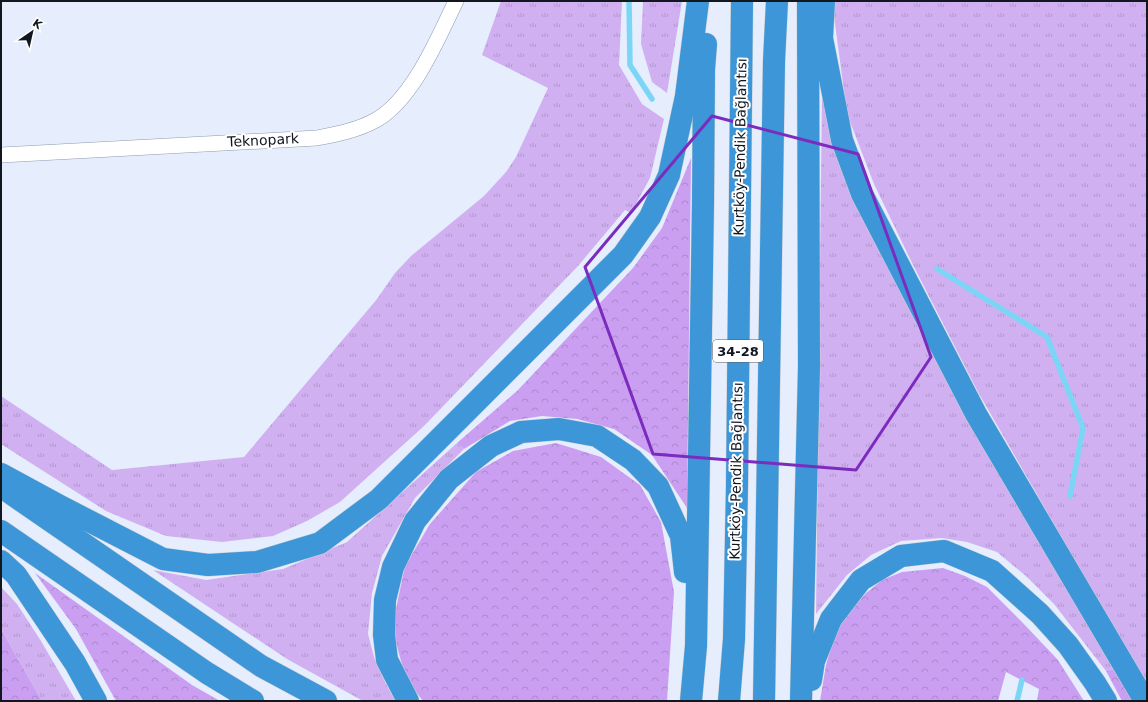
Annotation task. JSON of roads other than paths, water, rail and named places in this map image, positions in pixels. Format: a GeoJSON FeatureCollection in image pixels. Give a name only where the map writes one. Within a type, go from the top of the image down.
{"type":"FeatureCollection","features":[{"type":"Feature","properties":{"kind":"highway"},"geometry":{"type":"LineString","coordinates":[[1,474],[164,559],[208,564],[257,562],[320,543],[379,499],[623,255],[650,217],[669,175],[686,96],[698,1]]}},
{"type":"Feature","properties":{"kind":"highway"},"geometry":{"type":"LineString","coordinates":[[691,701],[696,646],[704,69],[708,1]]}},
{"type":"Feature","properties":{"kind":"highway","name":"Kurtköy-Pendik Bağlantısı"},"geometry":{"type":"LineString","coordinates":[[729,701],[734,639],[737,485],[742,1]]}},
{"type":"Feature","properties":{"kind":"highway","name":"34-28"},"geometry":{"type":"LineString","coordinates":[[764,701],[774,69],[777,1]]}},
{"type":"Feature","properties":{"kind":"highway"},"geometry":{"type":"LineString","coordinates":[[801,701],[809,367],[808,1]]}},
{"type":"Feature","properties":{"kind":"highway"},"geometry":{"type":"LineString","coordinates":[[824,1],[822,38],[842,140],[862,194],[976,414],[1144,701]]}},
{"type":"Feature","properties":{"kind":"highway"},"geometry":{"type":"LineString","coordinates":[[408,701],[387,660],[384,636],[385,600],[393,567],[415,521],[449,479],[491,446],[521,432],[559,430],[597,436],[633,460],[658,486],[681,536],[688,602],[696,646]]}},
{"type":"Feature","properties":{"kind":"highway"},"geometry":{"type":"LineString","coordinates":[[1,487],[261,666],[326,701]]}},
{"type":"Feature","properties":{"kind":"highway"},"geometry":{"type":"LineString","coordinates":[[1,531],[207,673],[254,701]]}},
{"type":"Feature","properties":{"kind":"highway"},"geometry":{"type":"LineString","coordinates":[[807,701],[814,661],[830,619],[861,580],[900,556],[944,551],[992,571],[1040,614],[1068,645],[1106,701]]}},
{"type":"Feature","properties":{"kind":"highway"},"geometry":{"type":"LineString","coordinates":[[1,561],[16,575],[75,663],[96,701]]}},
{"type":"Feature","properties":{"kind":"street","name":"Teknopark"},"geometry":{"type":"LineString","coordinates":[[1,155],[317,138],[343,133],[377,119],[397,104],[424,64],[456,1]]}},
{"type":"Feature","properties":{"kind":"waterway"},"geometry":{"type":"LineString","coordinates":[[629,1],[630,65],[652,99]]}},
{"type":"Feature","properties":{"kind":"waterway"},"geometry":{"type":"LineString","coordinates":[[937,269],[1047,337],[1083,428],[1070,496]]}},
{"type":"Feature","properties":{"kind":"waterway"},"geometry":{"type":"LineString","coordinates":[[1017,701],[1022,680]]}}]}
